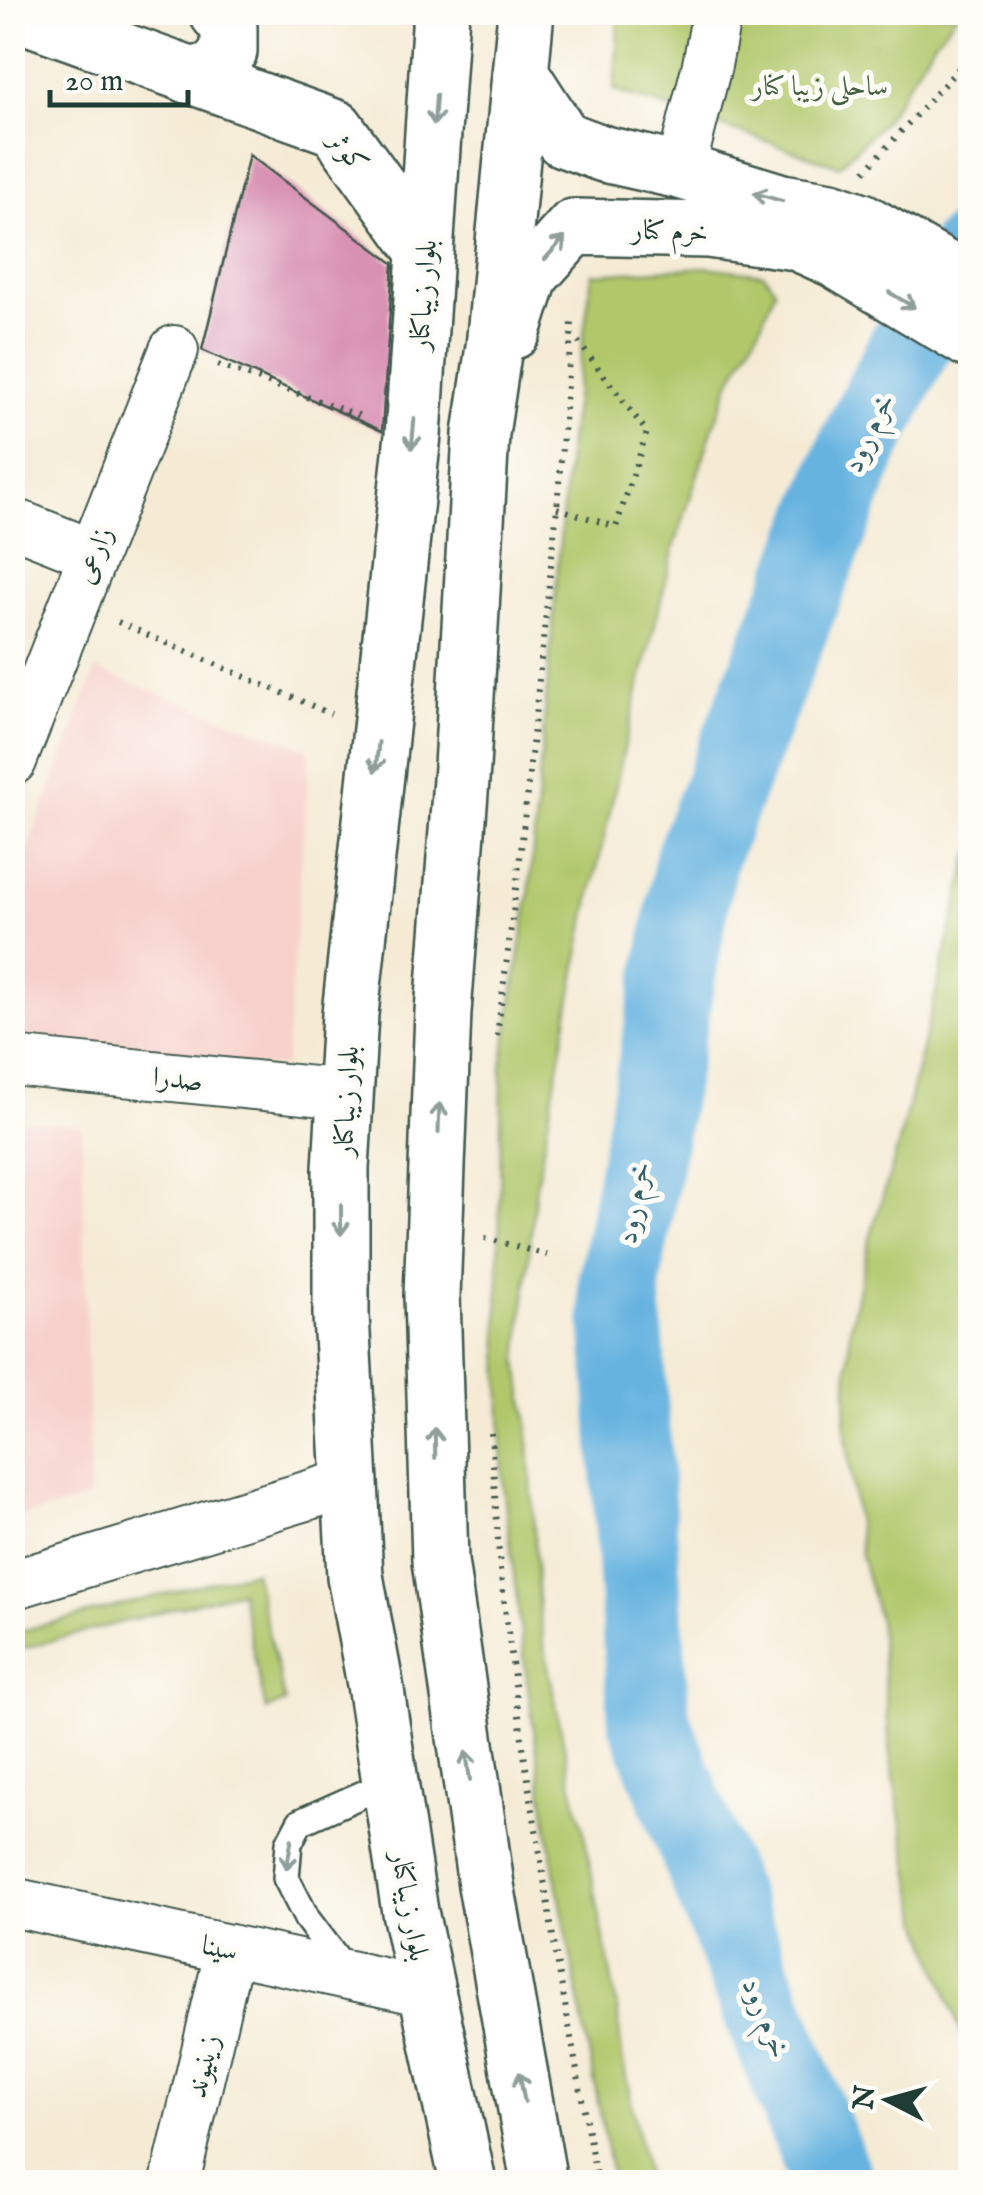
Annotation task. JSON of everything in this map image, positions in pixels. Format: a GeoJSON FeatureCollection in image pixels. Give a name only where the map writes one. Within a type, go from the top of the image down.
{"type":"FeatureCollection","features":[{"type":"Feature","properties":{"kind":"main road","name":"کوثر"},"geometry":{"type":"LineString","coordinates":[[15,12],[336,128],[425,251]]}},
{"type":"Feature","properties":{"kind":"main road"},"geometry":{"type":"LineString","coordinates":[[190,76],[214,70],[228,51],[229,27],[216,12]]}},
{"type":"Feature","properties":{"kind":"main road","name":"بلوار زیباکنار"},"geometry":{"type":"LineString","coordinates":[[441,12],[413,435],[350,1014],[341,1168],[341,1314],[355,1576],[410,1912],[468,2182]]}},
{"type":"Feature","properties":{"kind":"main road"},"geometry":{"type":"LineString","coordinates":[[526,12],[494,347],[481,434],[462,767],[442,1012],[432,1296],[440,1561],[486,1885],[539,2182]]}},
{"type":"Feature","properties":{"kind":"main road"},"geometry":{"type":"LineString","coordinates":[[521,74],[563,139],[604,154],[680,171],[782,202],[970,283]]}},
{"type":"Feature","properties":{"kind":"main road","name":"خرم کنار"},"geometry":{"type":"LineString","coordinates":[[481,434],[531,275],[574,226],[708,230],[796,242],[843,230],[970,340]]}},
{"type":"Feature","properties":{"kind":"main road"},"geometry":{"type":"LineString","coordinates":[[355,1576],[440,1561]]}},
{"type":"Feature","properties":{"kind":"street"},"geometry":{"type":"LineString","coordinates":[[680,171],[717,12]]}},
{"type":"Feature","properties":{"kind":"street","name":"زارعی"},"geometry":{"type":"LineString","coordinates":[[12,761],[174,350]]}},
{"type":"Feature","properties":{"kind":"street"},"geometry":{"type":"LineString","coordinates":[[12,522],[93,554]]}},
{"type":"Feature","properties":{"kind":"street","name":"صدرا"},"geometry":{"type":"LineString","coordinates":[[12,1061],[344,1094]]}},
{"type":"Feature","properties":{"kind":"street"},"geometry":{"type":"LineString","coordinates":[[12,1586],[349,1483]]}},
{"type":"Feature","properties":{"kind":"street","name":"سینا"},"geometry":{"type":"LineString","coordinates":[[12,1902],[427,1992]]}},
{"type":"Feature","properties":{"kind":"street","name":"زینیوند"},"geometry":{"type":"LineString","coordinates":[[175,2182],[230,1949]]}},
{"type":"Feature","properties":{"kind":"lane"},"geometry":{"type":"LineString","coordinates":[[350,1975],[307,1919],[286,1878],[289,1843],[300,1822],[390,1782]]}},
{"type":"Feature","properties":{"kind":"path"},"geometry":{"type":"LineString","coordinates":[[843,230],[970,56]]}},
{"type":"Feature","properties":{"kind":"path"},"geometry":{"type":"LineString","coordinates":[[496,1041],[556,508],[572,316]]}},
{"type":"Feature","properties":{"kind":"path"},"geometry":{"type":"LineString","coordinates":[[556,508],[616,527],[647,432],[572,334]]}},
{"type":"Feature","properties":{"kind":"path"},"geometry":{"type":"LineString","coordinates":[[174,350],[413,435]]}},
{"type":"Feature","properties":{"kind":"path"},"geometry":{"type":"LineString","coordinates":[[74,604],[379,735]]}},
{"type":"Feature","properties":{"kind":"path"},"geometry":{"type":"LineString","coordinates":[[485,1221],[485,1256]]}},
{"type":"Feature","properties":{"kind":"path"},"geometry":{"type":"LineString","coordinates":[[485,1238],[547,1254]]}},
{"type":"Feature","properties":{"kind":"path"},"geometry":{"type":"LineString","coordinates":[[490,1420],[500,1570],[524,1754],[597,2182]]}},
{"type":"Feature","properties":{"kind":"shaded area"},"geometry":{"type":"Polygon","coordinates":[[[96,670],[310,750],[285,1067],[13,1047],[12,890],[96,670]]]}},
{"type":"Feature","properties":{"kind":"shaded area"},"geometry":{"type":"Polygon","coordinates":[[[13,1120],[82,1126],[90,1498],[13,1519],[13,1120]]]}},
{"type":"Feature","properties":{"kind":"green space","name":"ساحلی زیبا کنار"},"geometry":{"type":"Polygon","coordinates":[[[619,13],[958,13],[933,44],[884,121],[839,166],[614,90],[619,13]]]}},
{"type":"Feature","properties":{"kind":"green space"},"geometry":{"type":"Polygon","coordinates":[[[706,267],[764,274],[775,290],[713,427],[674,548],[627,736],[586,917],[536,1186],[518,1361],[528,1424],[543,1640],[583,1828],[648,2182],[613,2182],[550,1844],[503,1484],[498,1315],[502,1066],[529,895],[568,450],[592,274],[706,267]]]}},
{"type":"Feature","properties":{"kind":"green space"},"geometry":{"type":"Polygon","coordinates":[[[970,853],[970,2057],[921,1921],[913,1886],[892,1768],[879,1621],[861,1555],[845,1427],[850,1328],[970,853]]]}},
{"type":"Feature","properties":{"kind":"green space"},"geometry":{"type":"Polygon","coordinates":[[[254,1571],[285,1702],[266,1710],[240,1591],[13,1651],[13,1633],[254,1571]]]}},
{"type":"Feature","properties":{"kind":"building"},"geometry":{"type":"Polygon","coordinates":[[[249,155],[393,263],[382,431],[202,350],[249,155]]]}},
{"type":"Feature","properties":{"kind":"waterway","name":"خرم رود"},"geometry":{"type":"LineString","coordinates":[[832,2182],[649,1720],[619,1284],[696,859],[859,447],[910,345],[970,252]]}}]}
